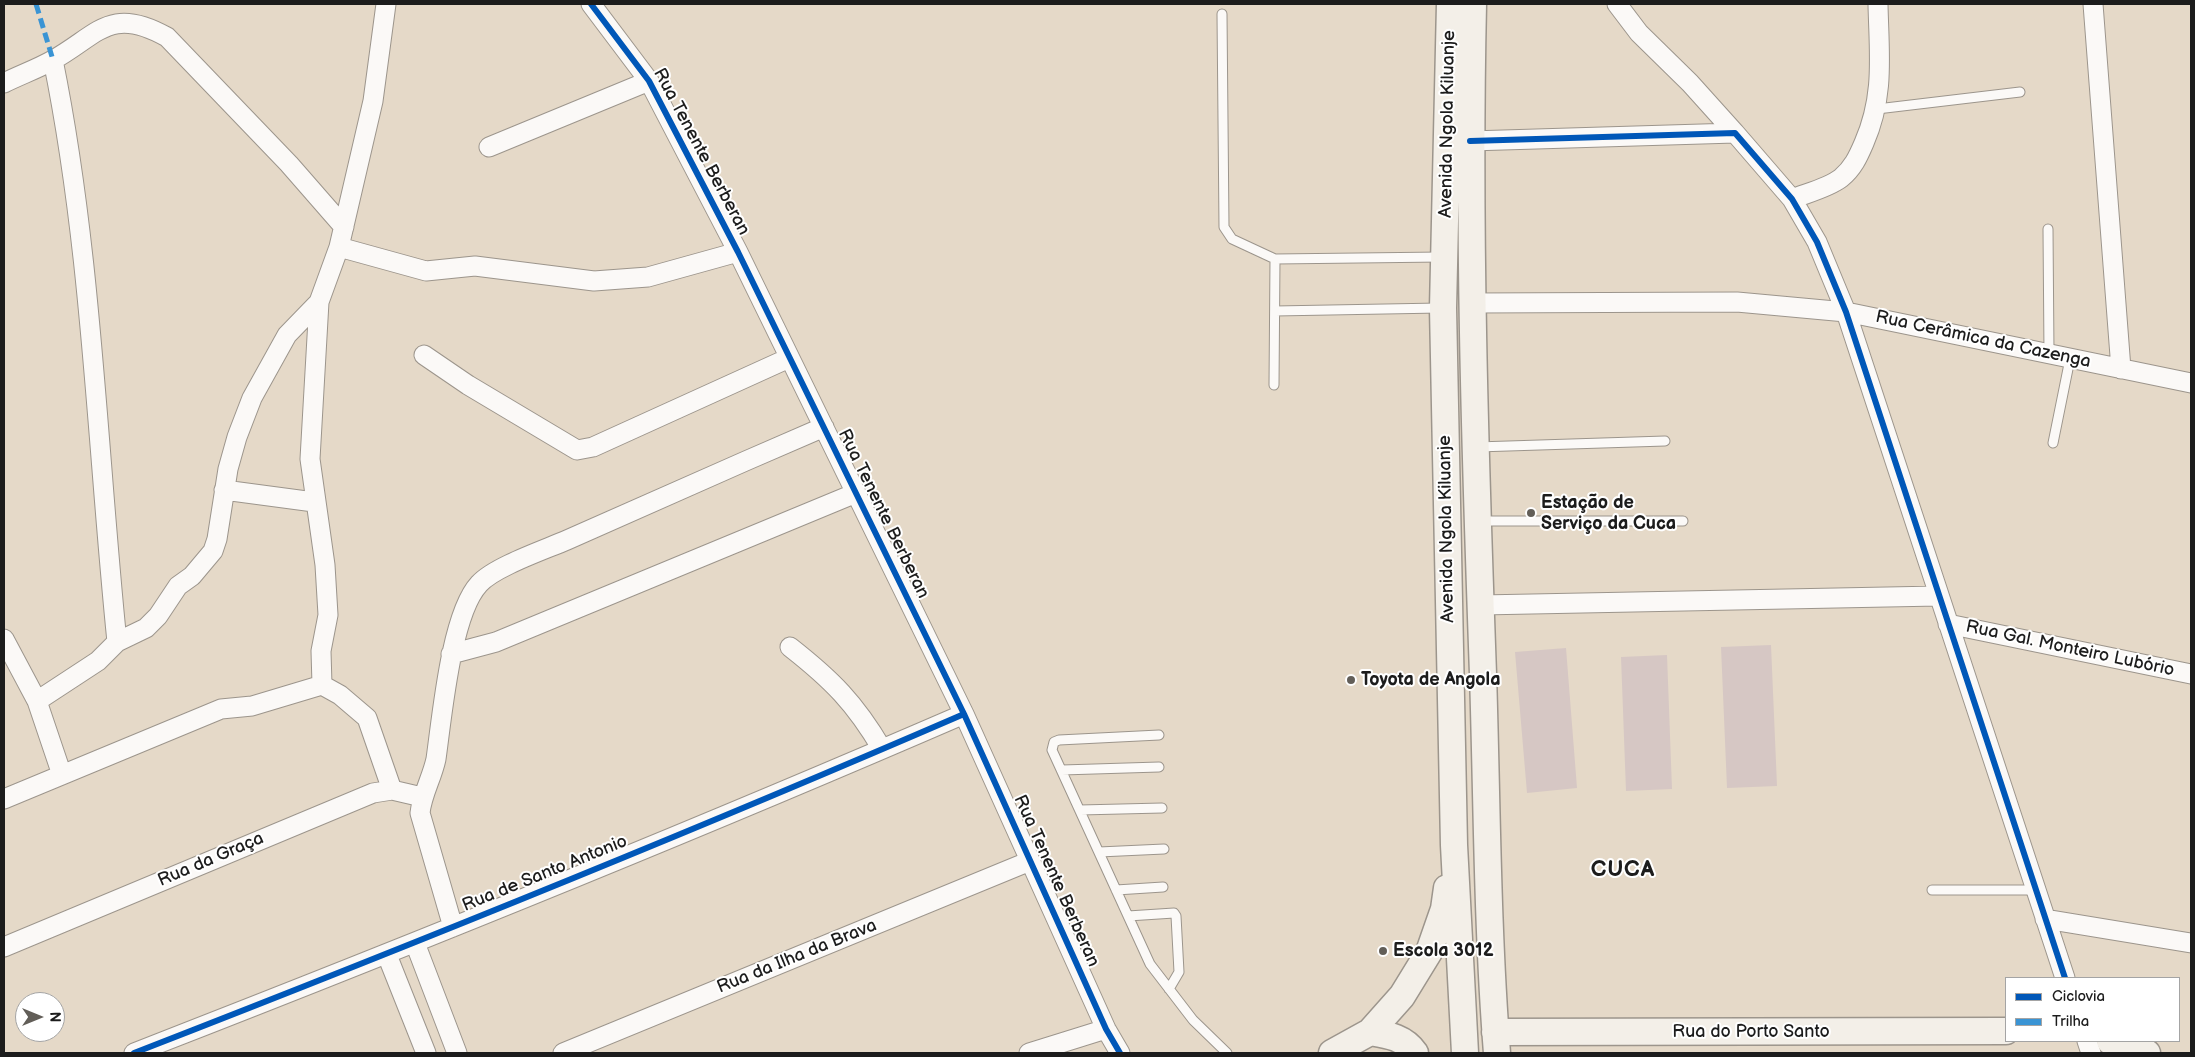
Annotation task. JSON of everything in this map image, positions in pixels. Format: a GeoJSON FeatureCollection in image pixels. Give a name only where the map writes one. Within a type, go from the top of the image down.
{"type":"FeatureCollection","features":[{"type":"Feature","properties":{"kind":"main road","name":"Avenida Ngola Kiluanje"},"geometry":{"type":"LineString","coordinates":[[1450,4],[1443,308],[1454,845],[1465,1053]]}},
{"type":"Feature","properties":{"kind":"main road","name":"Avenida Ngola Kiluanje"},"geometry":{"type":"LineString","coordinates":[[1473,4],[1470,141],[1473,303],[1480,605],[1496,1043]]}},
{"type":"Feature","properties":{"kind":"main road"},"geometry":{"type":"LineString","coordinates":[[1332,1053],[1370,1032],[1402,996],[1429,952],[1444,909],[1454,845]]}},
{"type":"Feature","properties":{"kind":"main road","name":"Rua do Porto Santo"},"geometry":{"type":"LineString","coordinates":[[1496,1043],[2005,1030]]}},
{"type":"Feature","properties":{"kind":"main road"},"geometry":{"type":"LineString","coordinates":[[1370,1032],[1399,1039],[1409,1045],[1415,1053]]}},
{"type":"Feature","properties":{"kind":"main road"},"geometry":{"type":"LineString","coordinates":[[2113,1042],[2147,1053]]}},
{"type":"Feature","properties":{"kind":"street"},"geometry":{"type":"LineString","coordinates":[[322,685],[321,651],[328,615],[325,565],[311,476],[310,440],[319,302],[339,247],[373,101],[386,4]]}},
{"type":"Feature","properties":{"kind":"street","name":"Rua Tenente Berberan"},"geometry":{"type":"LineString","coordinates":[[591,4],[649,81],[738,252],[964,714],[1106,1029],[1120,1053]]}},
{"type":"Feature","properties":{"kind":"street"},"geometry":{"type":"LineString","coordinates":[[1617,4],[1639,33],[1690,82],[1792,199],[1818,242],[1846,312],[1938,596],[2066,977]]}},
{"type":"Feature","properties":{"kind":"street"},"geometry":{"type":"LineString","coordinates":[[1792,199],[1840,179],[1853,167],[1877,109],[1880,73],[1878,4]]}},
{"type":"Feature","properties":{"kind":"street"},"geometry":{"type":"LineString","coordinates":[[2093,4],[2121,369]]}},
{"type":"Feature","properties":{"kind":"street"},"geometry":{"type":"LineString","coordinates":[[4,83],[53,60],[93,32],[114,24],[135,24],[151,28],[173,44],[289,164],[344,227]]}},
{"type":"Feature","properties":{"kind":"street"},"geometry":{"type":"LineString","coordinates":[[53,60],[68,135],[95,365],[104,513],[117,642]]}},
{"type":"Feature","properties":{"kind":"street"},"geometry":{"type":"LineString","coordinates":[[490,147],[649,81]]}},
{"type":"Feature","properties":{"kind":"street"},"geometry":{"type":"LineString","coordinates":[[1470,141],[1735,133]]}},
{"type":"Feature","properties":{"kind":"street"},"geometry":{"type":"LineString","coordinates":[[339,247],[426,271],[475,266],[594,281],[648,277],[738,252]]}},
{"type":"Feature","properties":{"kind":"street"},"geometry":{"type":"LineString","coordinates":[[37,702],[98,661],[117,642],[146,628],[158,616],[178,586],[192,576],[213,551],[217,539],[224,490],[237,437],[259,384],[287,335],[319,302]]}},
{"type":"Feature","properties":{"kind":"street","name":"Rua Cerâmica da Cazenga"},"geometry":{"type":"LineString","coordinates":[[1473,303],[1737,302],[1846,312],[2191,383]]}},
{"type":"Feature","properties":{"kind":"street"},"geometry":{"type":"LineString","coordinates":[[424,355],[468,385],[577,450],[593,447],[789,358]]}},
{"type":"Feature","properties":{"kind":"street"},"geometry":{"type":"LineString","coordinates":[[453,927],[422,827],[420,813],[422,797],[436,759],[451,654],[468,600],[479,584],[494,573],[824,427]]}},
{"type":"Feature","properties":{"kind":"street"},"geometry":{"type":"LineString","coordinates":[[224,490],[314,502]]}},
{"type":"Feature","properties":{"kind":"street"},"geometry":{"type":"LineString","coordinates":[[451,654],[496,642],[856,493]]}},
{"type":"Feature","properties":{"kind":"street"},"geometry":{"type":"LineString","coordinates":[[1480,605],[1938,596]]}},
{"type":"Feature","properties":{"kind":"street","name":"Rua Gal. Monteiro Lubório"},"geometry":{"type":"LineString","coordinates":[[1948,624],[2191,674]]}},
{"type":"Feature","properties":{"kind":"street"},"geometry":{"type":"LineString","coordinates":[[4,638],[37,702],[62,775]]}},
{"type":"Feature","properties":{"kind":"street"},"geometry":{"type":"LineString","coordinates":[[790,647],[826,675],[843,692],[858,711],[882,749]]}},
{"type":"Feature","properties":{"kind":"street"},"geometry":{"type":"LineString","coordinates":[[4,799],[221,709],[252,706],[322,685],[340,695],[367,718],[392,790]]}},
{"type":"Feature","properties":{"kind":"street","name":"Rua de Santo Antonio"},"geometry":{"type":"LineString","coordinates":[[134,1053],[387,955],[668,840],[964,714]]}},
{"type":"Feature","properties":{"kind":"street","name":"Rua da Graça"},"geometry":{"type":"LineString","coordinates":[[4,947],[373,793],[392,790],[422,797]]}},
{"type":"Feature","properties":{"kind":"street","name":"Rua da Ilha da Brava"},"geometry":{"type":"LineString","coordinates":[[563,1053],[1030,861]]}},
{"type":"Feature","properties":{"kind":"street"},"geometry":{"type":"LineString","coordinates":[[2045,919],[2191,943]]}},
{"type":"Feature","properties":{"kind":"street"},"geometry":{"type":"LineString","coordinates":[[415,943],[457,1053]]}},
{"type":"Feature","properties":{"kind":"street"},"geometry":{"type":"LineString","coordinates":[[387,955],[426,1053]]}},
{"type":"Feature","properties":{"kind":"street"},"geometry":{"type":"LineString","coordinates":[[1030,1053],[1106,1029]]}},
{"type":"Feature","properties":{"kind":"lane"},"geometry":{"type":"LineString","coordinates":[[1222,14],[1224,227],[1232,239],[1274,259],[1444,257]]}},
{"type":"Feature","properties":{"kind":"lane"},"geometry":{"type":"LineString","coordinates":[[1877,109],[2020,92]]}},
{"type":"Feature","properties":{"kind":"lane"},"geometry":{"type":"LineString","coordinates":[[2048,229],[2049,354]]}},
{"type":"Feature","properties":{"kind":"lane"},"geometry":{"type":"LineString","coordinates":[[1274,259],[1274,385]]}},
{"type":"Feature","properties":{"kind":"lane"},"geometry":{"type":"LineString","coordinates":[[1275,312],[1443,308]]}},
{"type":"Feature","properties":{"kind":"lane"},"geometry":{"type":"LineString","coordinates":[[2053,444],[2070,359]]}},
{"type":"Feature","properties":{"kind":"lane"},"geometry":{"type":"LineString","coordinates":[[1477,447],[1664,441]]}},
{"type":"Feature","properties":{"kind":"lane"},"geometry":{"type":"LineString","coordinates":[[1478,521],[1683,522]]}},
{"type":"Feature","properties":{"kind":"lane"},"geometry":{"type":"LineString","coordinates":[[1159,735],[1059,740],[1054,742],[1052,750],[1150,964],[1198,1025],[1227,1053]]}},
{"type":"Feature","properties":{"kind":"lane"},"geometry":{"type":"LineString","coordinates":[[1062,770],[1159,767]]}},
{"type":"Feature","properties":{"kind":"lane"},"geometry":{"type":"LineString","coordinates":[[1080,810],[1162,808]]}},
{"type":"Feature","properties":{"kind":"lane"},"geometry":{"type":"LineString","coordinates":[[1099,852],[1164,849]]}},
{"type":"Feature","properties":{"kind":"lane"},"geometry":{"type":"LineString","coordinates":[[1116,890],[1163,887]]}},
{"type":"Feature","properties":{"kind":"lane"},"geometry":{"type":"LineString","coordinates":[[1932,890],[2036,890]]}},
{"type":"Feature","properties":{"kind":"lane"},"geometry":{"type":"LineString","coordinates":[[1128,916],[1174,913],[1176,916],[1179,972],[1169,989]]}},
{"type":"Feature","properties":{"kind":"building"},"geometry":{"type":"Polygon","coordinates":[[[1771,645],[1777,786],[1727,788],[1721,647],[1771,645]]]}},
{"type":"Feature","properties":{"kind":"building"},"geometry":{"type":"Polygon","coordinates":[[[1566,648],[1577,788],[1527,793],[1515,652],[1566,648]]]}},
{"type":"Feature","properties":{"kind":"building"},"geometry":{"type":"Polygon","coordinates":[[[1667,655],[1672,789],[1626,791],[1621,657],[1667,655]]]}},
{"type":"Feature","properties":{"kind":"marked path"},"geometry":{"type":"LineString","coordinates":[[36,4],[53,60]]}},
{"type":"Feature","properties":{"kind":"cycle path"},"geometry":{"type":"LineString","coordinates":[[591,4],[649,81],[738,252],[964,714],[1106,1029],[1120,1053]]}},
{"type":"Feature","properties":{"kind":"cycle path"},"geometry":{"type":"LineString","coordinates":[[1470,141],[1735,133],[1792,199],[1817,242],[1846,312],[2065,977]]}},
{"type":"Feature","properties":{"kind":"cycle path"},"geometry":{"type":"LineString","coordinates":[[134,1053],[550,888],[964,714]]}},
{"type":"Feature","properties":{"kind":"place","name":"Estação de Serviço da Cuca"},"geometry":{"type":"Point","coordinates":[1531,513]}},
{"type":"Feature","properties":{"kind":"place","name":"Toyota de Angola"},"geometry":{"type":"Point","coordinates":[1351,680]}},
{"type":"Feature","properties":{"kind":"place","name":"Escola 3012"},"geometry":{"type":"Point","coordinates":[1383,951]}},
{"type":"Feature","properties":{"kind":"district","name":"CUCA"},"geometry":{"type":"Point","coordinates":[1623,870]}}]}
